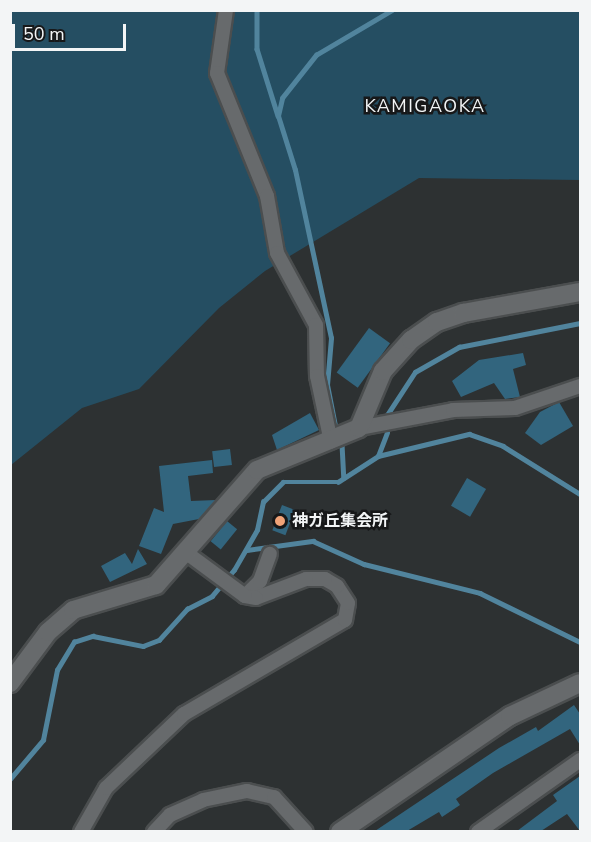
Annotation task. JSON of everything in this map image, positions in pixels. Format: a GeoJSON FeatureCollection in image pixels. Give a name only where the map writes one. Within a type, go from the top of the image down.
{"type":"FeatureCollection","features":[{"type":"Feature","properties":{"kind":"main road"},"geometry":{"type":"LineString","coordinates":[[10,683],[48,632],[73,610],[156,585],[192,557],[257,470],[331,442],[359,428],[383,372],[411,340],[437,322],[463,313],[580,292]]}},
{"type":"Feature","properties":{"kind":"main road"},"geometry":{"type":"LineString","coordinates":[[340,831],[510,716],[580,683]]}},
{"type":"Feature","properties":{"kind":"street"},"geometry":{"type":"LineString","coordinates":[[226,10],[217,73],[267,196],[277,253],[316,325],[316,376],[331,442]]}},
{"type":"Feature","properties":{"kind":"street"},"geometry":{"type":"LineString","coordinates":[[359,428],[453,410],[515,408],[580,386]]}},
{"type":"Feature","properties":{"kind":"street"},"geometry":{"type":"LineString","coordinates":[[245,596],[260,582],[270,554]]}},
{"type":"Feature","properties":{"kind":"street"},"geometry":{"type":"LineString","coordinates":[[81,831],[106,788],[184,714],[335,629],[347,612],[348,603],[337,586],[325,579],[306,579],[256,598],[245,596],[231,589],[192,557]]}},
{"type":"Feature","properties":{"kind":"street"},"geometry":{"type":"LineString","coordinates":[[478,831],[580,760]]}},
{"type":"Feature","properties":{"kind":"street"},"geometry":{"type":"LineString","coordinates":[[154,831],[170,815],[203,800],[247,791],[274,797],[306,831]]}},
{"type":"Feature","properties":{"kind":"shaded area"},"geometry":{"type":"Polygon","coordinates":[[[11,11],[580,11],[580,180],[419,178],[265,271],[219,308],[139,389],[82,408],[11,465],[11,11]]]}},
{"type":"Feature","properties":{"kind":"building"},"geometry":{"type":"Polygon","coordinates":[[[369,328],[390,343],[358,388],[337,372],[369,328]]]}},
{"type":"Feature","properties":{"kind":"building"},"geometry":{"type":"Polygon","coordinates":[[[523,353],[526,365],[513,369],[520,397],[505,399],[494,383],[461,397],[452,381],[479,360],[523,353]]]}},
{"type":"Feature","properties":{"kind":"building"},"geometry":{"type":"Polygon","coordinates":[[[559,402],[573,426],[541,445],[525,433],[540,412],[559,402]]]}},
{"type":"Feature","properties":{"kind":"building"},"geometry":{"type":"Polygon","coordinates":[[[310,413],[319,430],[277,450],[272,435],[310,413]]]}},
{"type":"Feature","properties":{"kind":"building"},"geometry":{"type":"Polygon","coordinates":[[[230,449],[232,465],[214,467],[212,451],[230,449]]]}},
{"type":"Feature","properties":{"kind":"building"},"geometry":{"type":"Polygon","coordinates":[[[212,460],[213,473],[188,476],[191,501],[216,500],[199,519],[173,524],[161,554],[139,546],[154,508],[164,512],[159,466],[212,460]]]}},
{"type":"Feature","properties":{"kind":"building"},"geometry":{"type":"Polygon","coordinates":[[[467,478],[486,489],[470,517],[451,506],[467,478]]]}},
{"type":"Feature","properties":{"kind":"building","name":"神ガ丘集会所"},"geometry":{"type":"Polygon","coordinates":[[[282,505],[295,510],[285,535],[272,530],[282,505]]]}},
{"type":"Feature","properties":{"kind":"building"},"geometry":{"type":"Polygon","coordinates":[[[227,521],[237,529],[221,549],[211,541],[227,521]]]}},
{"type":"Feature","properties":{"kind":"building"},"geometry":{"type":"Polygon","coordinates":[[[138,549],[147,564],[110,582],[101,566],[125,553],[132,564],[138,549]]]}},
{"type":"Feature","properties":{"kind":"building"},"geometry":{"type":"Polygon","coordinates":[[[574,705],[580,714],[580,745],[570,729],[493,773],[456,799],[460,805],[442,817],[439,812],[407,831],[375,831],[499,748],[536,727],[538,731],[574,705]]]}},
{"type":"Feature","properties":{"kind":"building"},"geometry":{"type":"Polygon","coordinates":[[[580,776],[580,831],[567,814],[541,831],[517,831],[557,801],[553,795],[580,776]]]}},
{"type":"Feature","properties":{"kind":"waterway"},"geometry":{"type":"LineString","coordinates":[[257,10],[257,49],[278,116]]}},
{"type":"Feature","properties":{"kind":"waterway"},"geometry":{"type":"LineString","coordinates":[[335,426],[327,385],[331,338],[295,170],[278,116],[282,98],[316,55],[392,10]]}},
{"type":"Feature","properties":{"kind":"waterway"},"geometry":{"type":"LineString","coordinates":[[387,415],[415,372],[459,347],[580,323]]}},
{"type":"Feature","properties":{"kind":"waterway"},"geometry":{"type":"LineString","coordinates":[[378,456],[387,433]]}},
{"type":"Feature","properties":{"kind":"waterway"},"geometry":{"type":"LineString","coordinates":[[10,779],[43,740],[57,670],[74,642],[93,636],[143,646],[159,640],[187,609],[212,596],[234,570],[257,530],[263,502],[283,482],[338,482],[378,456],[469,434],[503,446],[580,494]]}},
{"type":"Feature","properties":{"kind":"waterway"},"geometry":{"type":"LineString","coordinates":[[342,444],[344,478]]}},
{"type":"Feature","properties":{"kind":"waterway"},"geometry":{"type":"LineString","coordinates":[[247,550],[313,541],[364,564],[480,593],[580,642]]}},
{"type":"Feature","properties":{"kind":"place","name":"神ガ丘集会所"},"geometry":{"type":"Point","coordinates":[280,521]}},
{"type":"Feature","properties":{"kind":"district","name":"KAMIGAOKA"},"geometry":{"type":"Point","coordinates":[425,106]}}]}
